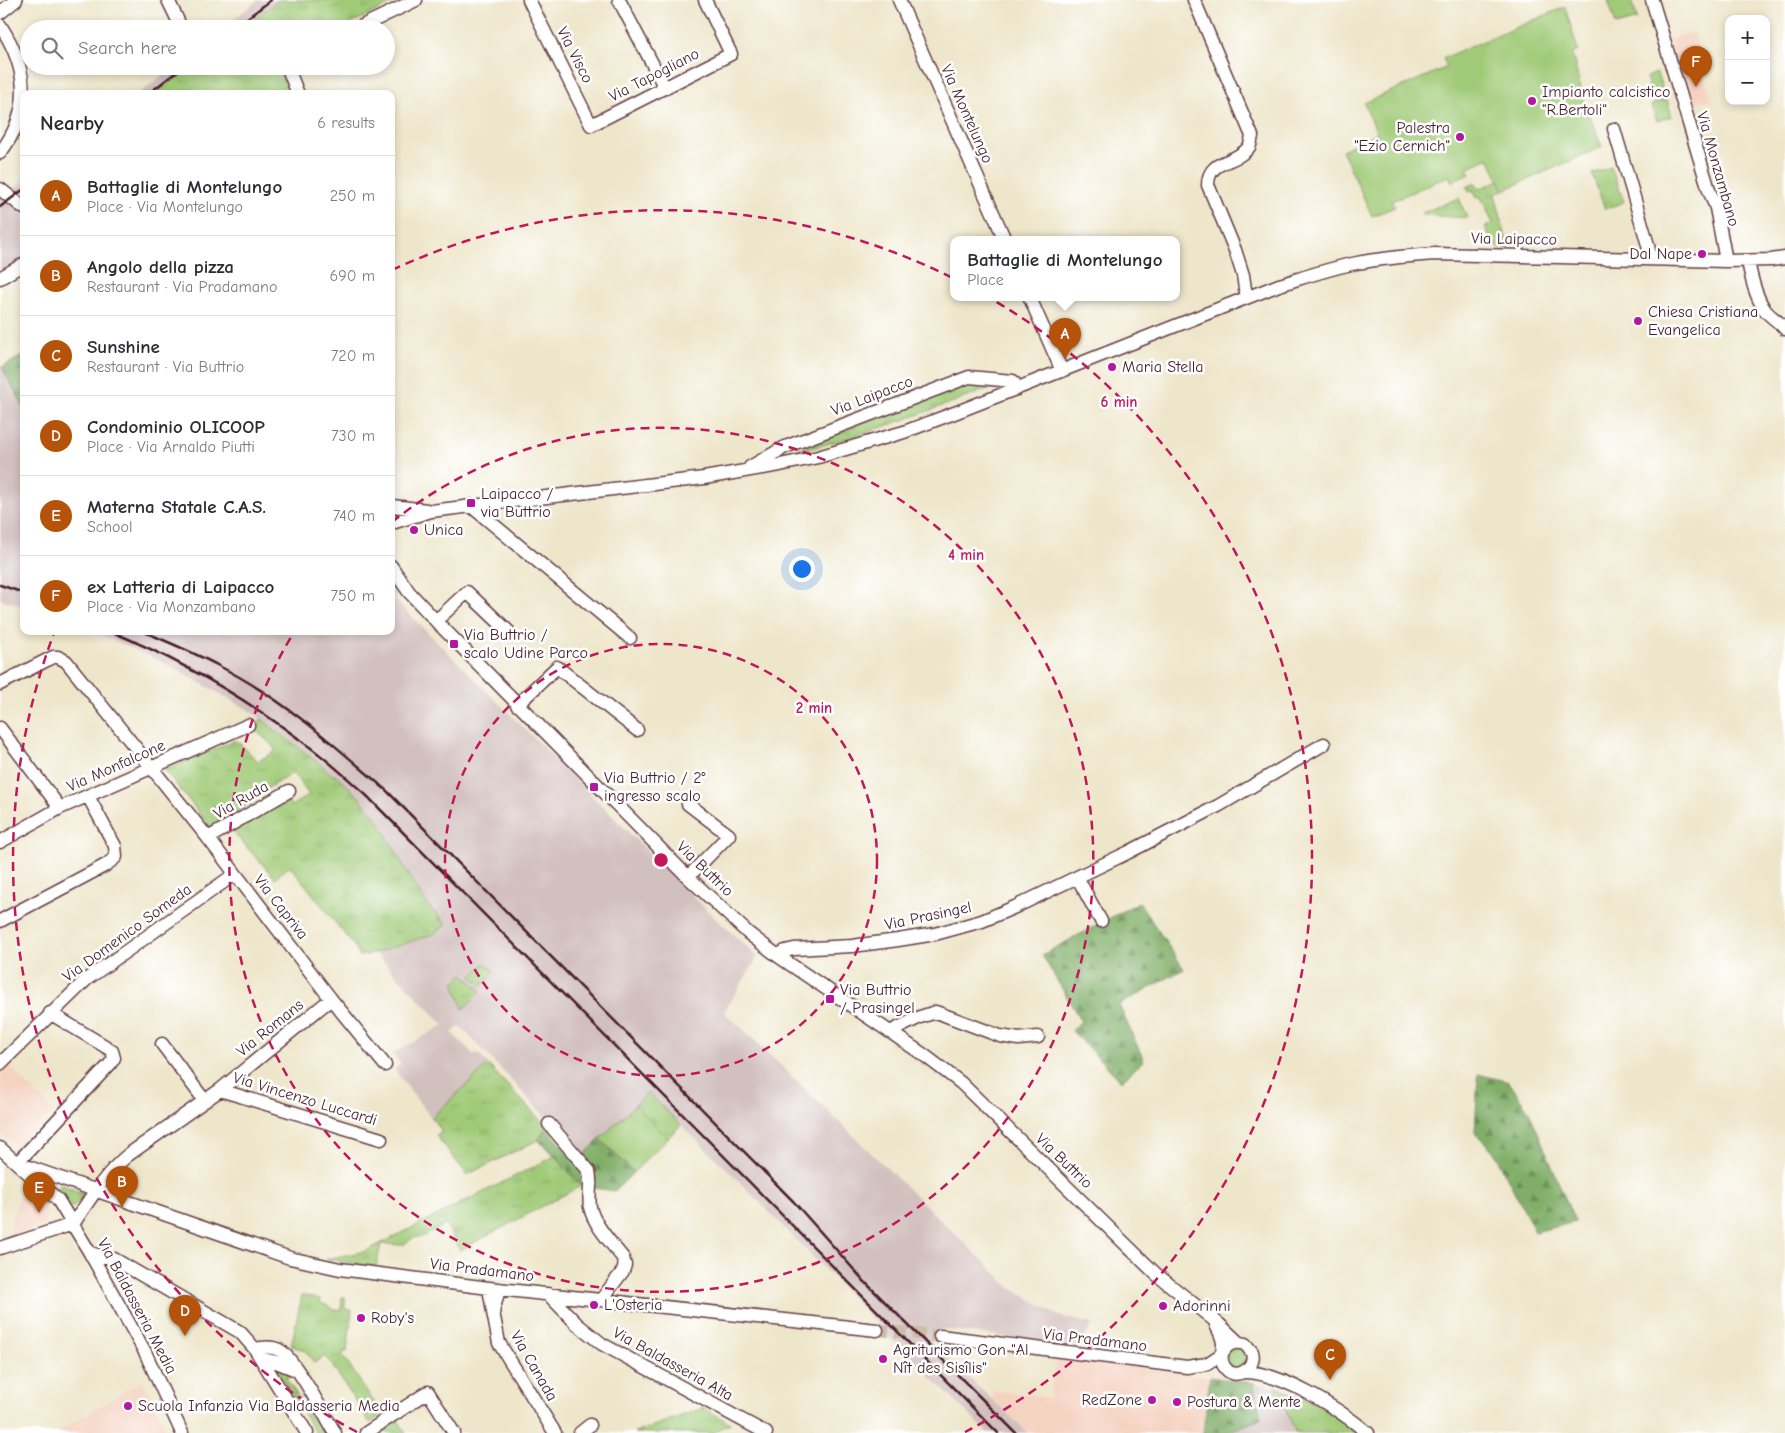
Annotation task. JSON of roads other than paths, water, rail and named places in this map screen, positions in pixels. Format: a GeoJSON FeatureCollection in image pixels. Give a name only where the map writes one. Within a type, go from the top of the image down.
{"type":"FeatureCollection","features":[{"type":"Feature","properties":{"kind":"street"},"geometry":{"type":"LineString","coordinates":[[0,12],[16,0]]}},
{"type":"Feature","properties":{"kind":"street"},"geometry":{"type":"LineString","coordinates":[[168,0],[178,20]]}},
{"type":"Feature","properties":{"kind":"street"},"geometry":{"type":"LineString","coordinates":[[375,20],[416,0]]}},
{"type":"Feature","properties":{"kind":"street","name":"Via Visco"},"geometry":{"type":"LineString","coordinates":[[529,0],[591,125]]}},
{"type":"Feature","properties":{"kind":"street"},"geometry":{"type":"LineString","coordinates":[[619,0],[665,88]]}},
{"type":"Feature","properties":{"kind":"street","name":"Via Tapogliano"},"geometry":{"type":"LineString","coordinates":[[591,125],[730,54],[704,0]]}},
{"type":"Feature","properties":{"kind":"street","name":"Via Montelungo"},"geometry":{"type":"LineString","coordinates":[[899,0],[1003,236]]}},
{"type":"Feature","properties":{"kind":"street"},"geometry":{"type":"LineString","coordinates":[[1194,0],[1252,136],[1249,147],[1241,154],[1214,168],[1208,175],[1208,185],[1228,232],[1243,275],[1248,297]]}},
{"type":"Feature","properties":{"kind":"street","name":"Via Monzambano"},"geometry":{"type":"LineString","coordinates":[[1652,0],[1716,208],[1726,261]]}},
{"type":"Feature","properties":{"kind":"street"},"geometry":{"type":"LineString","coordinates":[[0,25],[20,65]]}},
{"type":"Feature","properties":{"kind":"street"},"geometry":{"type":"LineString","coordinates":[[23,75],[23,90]]}},
{"type":"Feature","properties":{"kind":"street"},"geometry":{"type":"LineString","coordinates":[[291,75],[296,90]]}},
{"type":"Feature","properties":{"kind":"street"},"geometry":{"type":"LineString","coordinates":[[0,153],[13,132],[20,110]]}},
{"type":"Feature","properties":{"kind":"street"},"geometry":{"type":"LineString","coordinates":[[1614,129],[1648,245],[1650,258]]}},
{"type":"Feature","properties":{"kind":"street"},"geometry":{"type":"LineString","coordinates":[[0,189],[20,205]]}},
{"type":"Feature","properties":{"kind":"street","name":"Via Laipacco"},"geometry":{"type":"LineString","coordinates":[[395,524],[432,511],[704,478],[799,461],[856,447],[904,432],[1017,389],[1248,297],[1322,271],[1357,263],[1434,254],[1726,261],[1785,258]]}},
{"type":"Feature","properties":{"kind":"street"},"geometry":{"type":"LineString","coordinates":[[1748,261],[1754,286],[1765,311],[1783,323]]}},
{"type":"Feature","properties":{"kind":"street"},"geometry":{"type":"LineString","coordinates":[[0,278],[20,266]]}},
{"type":"Feature","properties":{"kind":"street"},"geometry":{"type":"LineString","coordinates":[[1031,301],[1062,371]]}},
{"type":"Feature","properties":{"kind":"street","name":"Via Laipacco"},"geometry":{"type":"LineString","coordinates":[[741,472],[785,447],[969,377],[1013,381],[1017,389]]}},
{"type":"Feature","properties":{"kind":"street","name":"Via Laipacco"},"geometry":{"type":"LineString","coordinates":[[395,505],[432,511]]}},
{"type":"Feature","properties":{"kind":"street"},"geometry":{"type":"LineString","coordinates":[[471,506],[630,638]]}},
{"type":"Feature","properties":{"kind":"street","name":"Via Buttrio"},"geometry":{"type":"LineString","coordinates":[[395,572],[409,592],[517,706],[688,877],[748,933],[778,956],[924,1055],[960,1083],[1156,1274],[1219,1324],[1238,1342],[1245,1344],[1263,1364],[1288,1382],[1342,1414],[1368,1433]]}},
{"type":"Feature","properties":{"kind":"street"},"geometry":{"type":"LineString","coordinates":[[436,621],[468,592],[509,632]]}},
{"type":"Feature","properties":{"kind":"street","name":"Via Capriva"},"geometry":{"type":"LineString","coordinates":[[0,684],[48,659],[58,657],[66,661],[208,838],[385,1065]]}},
{"type":"Feature","properties":{"kind":"street"},"geometry":{"type":"LineString","coordinates":[[517,706],[557,667],[636,730]]}},
{"type":"Feature","properties":{"kind":"street","name":"Via Monfalcone"},"geometry":{"type":"LineString","coordinates":[[0,842],[60,808],[248,725]]}},
{"type":"Feature","properties":{"kind":"street"},"geometry":{"type":"LineString","coordinates":[[0,728],[60,808]]}},
{"type":"Feature","properties":{"kind":"street","name":"Via Prasingel"},"geometry":{"type":"LineString","coordinates":[[778,956],[784,951],[794,948],[874,944],[935,934],[969,925],[1015,907],[1118,858],[1218,806],[1324,744]]}},
{"type":"Feature","properties":{"kind":"street","name":"Via Ruda"},"geometry":{"type":"LineString","coordinates":[[208,838],[289,791]]}},
{"type":"Feature","properties":{"kind":"street"},"geometry":{"type":"LineString","coordinates":[[0,921],[106,865],[116,857],[115,846],[88,796]]}},
{"type":"Feature","properties":{"kind":"street"},"geometry":{"type":"LineString","coordinates":[[688,804],[729,835],[688,877]]}},
{"type":"Feature","properties":{"kind":"street","name":"Via Domenico Someda"},"geometry":{"type":"LineString","coordinates":[[0,1064],[50,1013],[87,979],[235,874]]}},
{"type":"Feature","properties":{"kind":"street"},"geometry":{"type":"LineString","coordinates":[[1077,877],[1101,921]]}},
{"type":"Feature","properties":{"kind":"street","name":"Via Romans"},"geometry":{"type":"LineString","coordinates":[[73,1224],[116,1165],[205,1102],[332,999]]}},
{"type":"Feature","properties":{"kind":"street"},"geometry":{"type":"LineString","coordinates":[[890,1032],[920,1017],[936,1012],[1000,1036],[1019,1039],[1038,1037]]}},
{"type":"Feature","properties":{"kind":"street"},"geometry":{"type":"LineString","coordinates":[[0,1148],[17,1163],[114,1058],[114,1054],[108,1048],[50,1013]]}},
{"type":"Feature","properties":{"kind":"street"},"geometry":{"type":"LineString","coordinates":[[162,1044],[205,1102]]}},
{"type":"Feature","properties":{"kind":"street","name":"Via Vincenzo Luccardi"},"geometry":{"type":"LineString","coordinates":[[220,1090],[381,1139]]}},
{"type":"Feature","properties":{"kind":"street"},"geometry":{"type":"LineString","coordinates":[[549,1124],[589,1171],[592,1216],[623,1258],[623,1271],[601,1300]]}},
{"type":"Feature","properties":{"kind":"street","name":"Via Pradamano"},"geometry":{"type":"LineString","coordinates":[[17,1163],[290,1258],[313,1264],[494,1288],[877,1330]]}},
{"type":"Feature","properties":{"kind":"street","name":"Via Baldasseria Media"},"geometry":{"type":"LineString","coordinates":[[17,1163],[58,1200],[73,1224],[145,1352],[182,1433]]}},
{"type":"Feature","properties":{"kind":"street"},"geometry":{"type":"LineString","coordinates":[[0,1248],[73,1224]]}},
{"type":"Feature","properties":{"kind":"street"},"geometry":{"type":"LineString","coordinates":[[90,1252],[114,1259],[233,1327],[246,1337],[307,1433]]}},
{"type":"Feature","properties":{"kind":"street","name":"Via Canada"},"geometry":{"type":"LineString","coordinates":[[494,1288],[493,1312],[499,1344],[555,1433]]}},
{"type":"Feature","properties":{"kind":"street","name":"Via Baldasseria Alta"},"geometry":{"type":"LineString","coordinates":[[548,1294],[577,1324],[602,1344],[766,1433]]}},
{"type":"Feature","properties":{"kind":"street","name":"Via Buttrio"},"geometry":{"type":"LineString","coordinates":[[1212,1319],[1221,1336],[1222,1362],[1230,1372],[1238,1374],[1245,1372],[1263,1374],[1288,1382]]}},
{"type":"Feature","properties":{"kind":"street","name":"Via Pradamano"},"geometry":{"type":"LineString","coordinates":[[940,1336],[1187,1367],[1198,1370],[1230,1372]]}},
{"type":"Feature","properties":{"kind":"street"},"geometry":{"type":"LineString","coordinates":[[1222,1353],[1229,1344],[1238,1342]]}},
{"type":"Feature","properties":{"kind":"street"},"geometry":{"type":"LineString","coordinates":[[1245,1372],[1252,1363],[1252,1352]]}},
{"type":"Feature","properties":{"kind":"street","name":"Via Pradamano"},"geometry":{"type":"LineString","coordinates":[[1187,1367],[1207,1364],[1222,1353]]}},
{"type":"Feature","properties":{"kind":"street"},"geometry":{"type":"LineString","coordinates":[[258,1354],[297,1371],[335,1433]]}},
{"type":"Feature","properties":{"kind":"street"},"geometry":{"type":"LineString","coordinates":[[366,1433],[428,1392],[454,1433]]}},
{"type":"Feature","properties":{"kind":"tunnel"},"geometry":{"type":"LineString","coordinates":[[877,1330],[940,1336]]}},
{"type":"Feature","properties":{"kind":"railway"},"geometry":{"type":"LineString","coordinates":[[245,20],[271,0]]}},
{"type":"Feature","properties":{"kind":"railway"},"geometry":{"type":"LineString","coordinates":[[153,90],[172,75]]}},
{"type":"Feature","properties":{"kind":"railway"},"geometry":{"type":"LineString","coordinates":[[0,207],[20,192]]}},
{"type":"Feature","properties":{"kind":"railway"},"geometry":{"type":"LineString","coordinates":[[0,585],[20,592]]}},
{"type":"Feature","properties":{"kind":"railway"},"geometry":{"type":"LineString","coordinates":[[119,635],[189,669],[264,714],[318,753],[366,795],[998,1433]]}},
{"type":"Feature","properties":{"kind":"railway"},"geometry":{"type":"LineString","coordinates":[[151,635],[210,661],[265,693],[328,740],[388,792],[794,1202],[864,1281],[1016,1433]]}},
{"type":"Feature","properties":{"kind":"place","name":"ex Latteria di Laipacco"},"geometry":{"type":"Point","coordinates":[1696,87]}},
{"type":"Feature","properties":{"kind":"place","name":"Impianto calcistico \"R.Bertoli\""},"geometry":{"type":"Point","coordinates":[1532,101]}},
{"type":"Feature","properties":{"kind":"place","name":"Palestra \"Ezio Cernich\""},"geometry":{"type":"Point","coordinates":[1460,137]}},
{"type":"Feature","properties":{"kind":"place","name":"Dal Nape"},"geometry":{"type":"Point","coordinates":[1702,254]}},
{"type":"Feature","properties":{"kind":"place","name":"Chiesa Cristiana Evangelica"},"geometry":{"type":"Point","coordinates":[1638,321]}},
{"type":"Feature","properties":{"kind":"place","name":"Battaglie di Montelungo"},"geometry":{"type":"Point","coordinates":[1065,359]}},
{"type":"Feature","properties":{"kind":"place","name":"Maria Stella"},"geometry":{"type":"Point","coordinates":[1112,367]}},
{"type":"Feature","properties":{"kind":"place","name":"Laipacco / via Buttrio"},"geometry":{"type":"Point","coordinates":[471,503]}},
{"type":"Feature","properties":{"kind":"place","name":"Unica"},"geometry":{"type":"Point","coordinates":[414,530]}},
{"type":"Feature","properties":{"kind":"place","name":"Via Buttrio / scalo Udine Parco"},"geometry":{"type":"Point","coordinates":[454,644]}},
{"type":"Feature","properties":{"kind":"place","name":"Via Buttrio / 2° ingresso scalo"},"geometry":{"type":"Point","coordinates":[594,787]}},
{"type":"Feature","properties":{"kind":"place","name":"Via Buttrio / Prasingel"},"geometry":{"type":"Point","coordinates":[830,999]}},
{"type":"Feature","properties":{"kind":"place","name":"Angolo della pizza"},"geometry":{"type":"Point","coordinates":[122,1207]}},
{"type":"Feature","properties":{"kind":"place","name":"Materna Statale C.A.S."},"geometry":{"type":"Point","coordinates":[39,1213]}},
{"type":"Feature","properties":{"kind":"place","name":"L'Osteria"},"geometry":{"type":"Point","coordinates":[594,1305]}},
{"type":"Feature","properties":{"kind":"place","name":"Adorinni"},"geometry":{"type":"Point","coordinates":[1163,1306]}},
{"type":"Feature","properties":{"kind":"place","name":"Roby's"},"geometry":{"type":"Point","coordinates":[361,1318]}},
{"type":"Feature","properties":{"kind":"place","name":"Condominio OLICOOP"},"geometry":{"type":"Point","coordinates":[185,1336]}},
{"type":"Feature","properties":{"kind":"place","name":"Agriturismo Gon \"Al Nît des Sisîlis\""},"geometry":{"type":"Point","coordinates":[883,1359]}},
{"type":"Feature","properties":{"kind":"place","name":"Sunshine"},"geometry":{"type":"Point","coordinates":[1330,1380]}},
{"type":"Feature","properties":{"kind":"place","name":"RedZone"},"geometry":{"type":"Point","coordinates":[1152,1400]}},
{"type":"Feature","properties":{"kind":"place","name":"Postura & Mente"},"geometry":{"type":"Point","coordinates":[1177,1402]}},
{"type":"Feature","properties":{"kind":"place","name":"Scuola Infanzia Via Baldasseria Media"},"geometry":{"type":"Point","coordinates":[128,1406]}}]}
